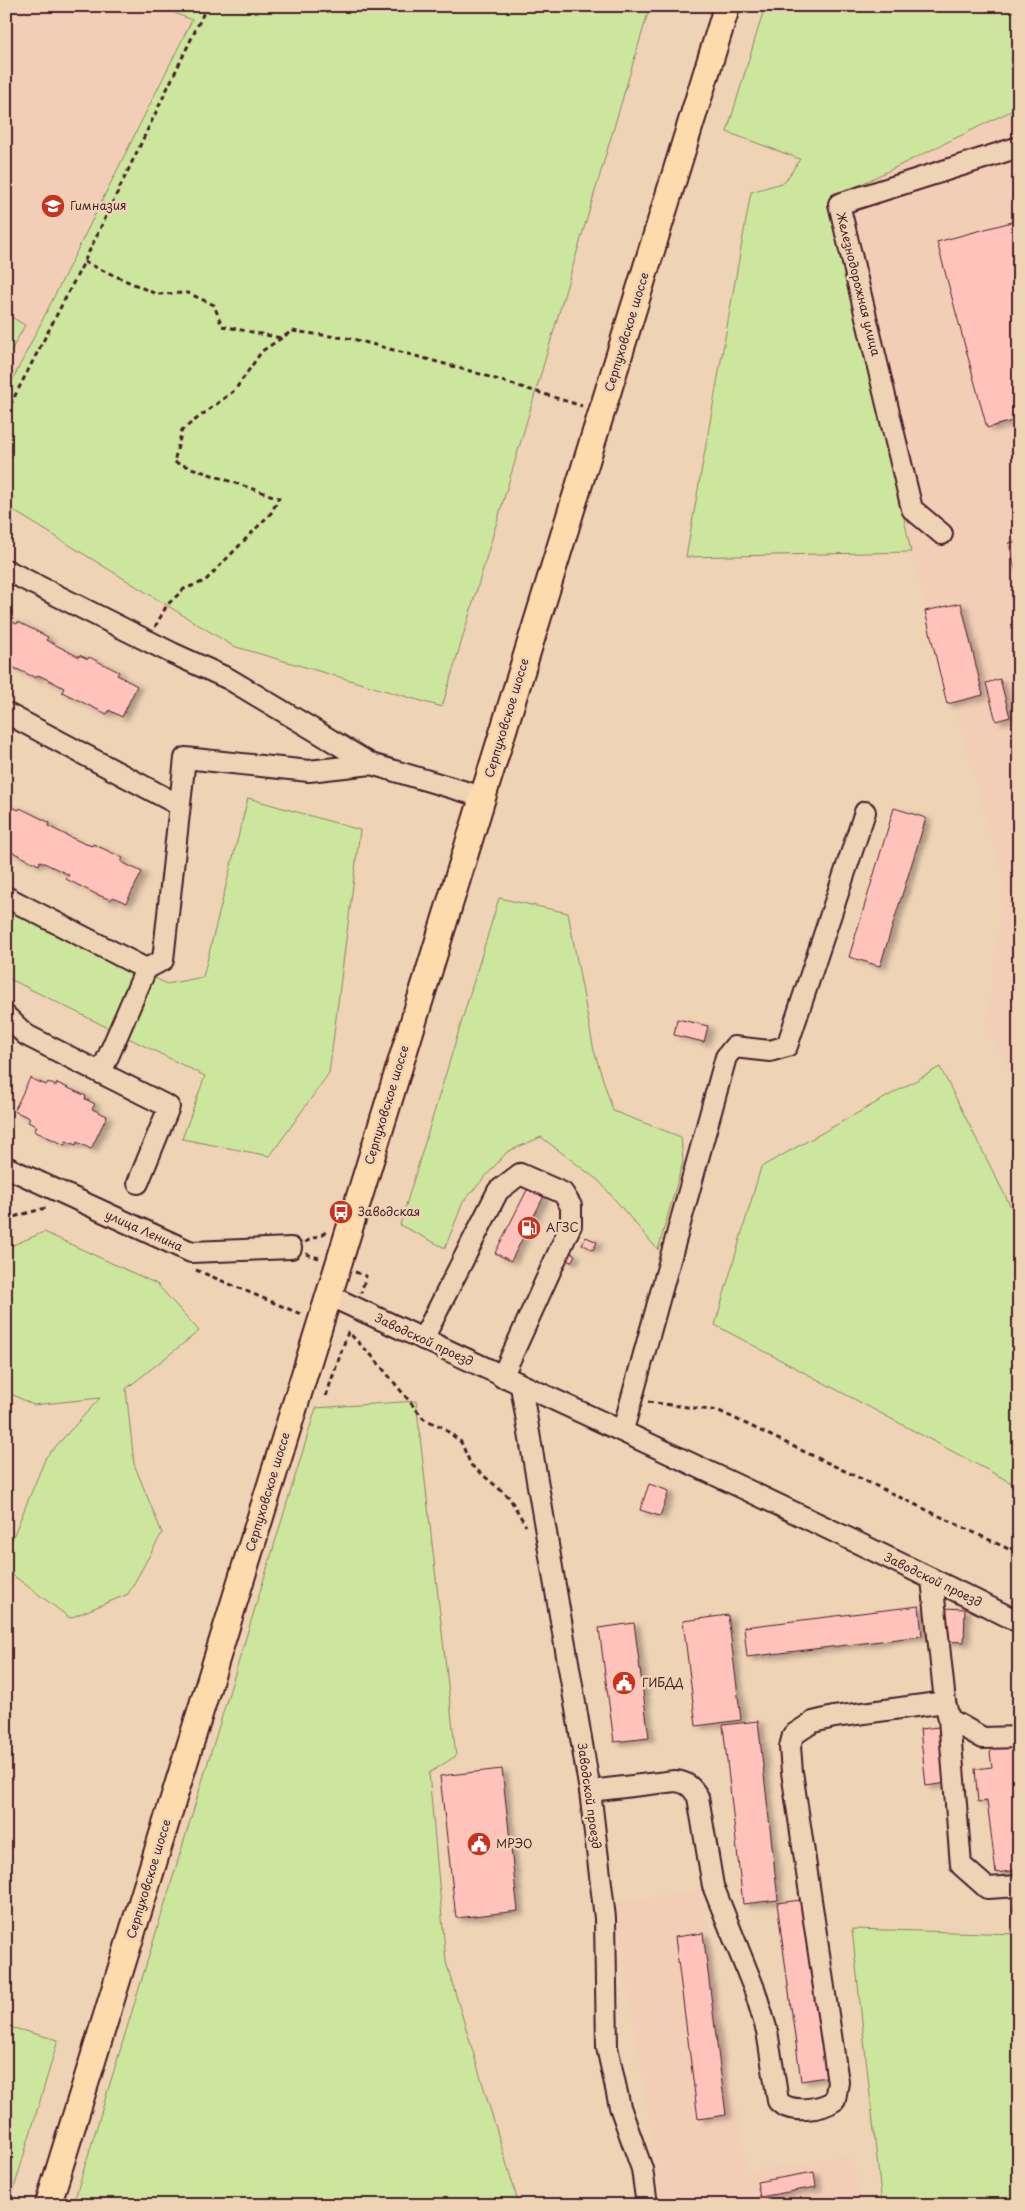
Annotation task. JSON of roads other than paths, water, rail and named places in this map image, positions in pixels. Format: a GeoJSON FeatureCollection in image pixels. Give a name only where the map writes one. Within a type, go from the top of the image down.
{"type":"FeatureCollection","features":[{"type":"Feature","properties":{"kind":"main road","name":"Серпуховское шоссе"},"geometry":{"type":"LineString","coordinates":[[48,2205],[727,6]]}},
{"type":"Feature","properties":{"kind":"street","name":"Железнодорожная улица"},"geometry":{"type":"LineString","coordinates":[[942,534],[912,509],[839,204],[1019,147]]}},
{"type":"Feature","properties":{"kind":"street"},"geometry":{"type":"LineString","coordinates":[[6,570],[229,679],[371,764],[482,797]]}},
{"type":"Feature","properties":{"kind":"street"},"geometry":{"type":"LineString","coordinates":[[6,713],[179,805]]}},
{"type":"Feature","properties":{"kind":"street"},"geometry":{"type":"LineString","coordinates":[[101,1073],[146,969],[162,960],[185,758],[309,771],[371,764]]}},
{"type":"Feature","properties":{"kind":"street"},"geometry":{"type":"LineString","coordinates":[[623,1430],[726,1057],[734,1047],[770,1051],[787,1046],[865,812]]}},
{"type":"Feature","properties":{"kind":"street"},"geometry":{"type":"LineString","coordinates":[[6,897],[146,969]]}},
{"type":"Feature","properties":{"kind":"street"},"geometry":{"type":"LineString","coordinates":[[6,1016],[26,1035],[169,1107],[138,1183]]}},
{"type":"Feature","properties":{"kind":"street","name":"улица Ленина"},"geometry":{"type":"LineString","coordinates":[[6,1167],[73,1200],[191,1252],[291,1248]]}},
{"type":"Feature","properties":{"kind":"street"},"geometry":{"type":"LineString","coordinates":[[423,1339],[498,1191],[520,1174],[563,1193],[571,1206],[571,1225],[502,1377]]}},
{"type":"Feature","properties":{"kind":"street","name":"Заводской проезд"},"geometry":{"type":"LineString","coordinates":[[328,1294],[521,1386],[623,1430],[1019,1622]]}},
{"type":"Feature","properties":{"kind":"street","name":"Заводской проезд"},"geometry":{"type":"LineString","coordinates":[[521,1386],[590,1791],[605,1918],[607,2048],[620,2107],[642,2169],[647,2205]]}},
{"type":"Feature","properties":{"kind":"street"},"geometry":{"type":"LineString","coordinates":[[932,1579],[947,1710],[961,1865],[987,1888],[1019,1886]]}},
{"type":"Feature","properties":{"kind":"street"},"geometry":{"type":"LineString","coordinates":[[590,1791],[675,1781],[684,1782],[693,1787],[698,1797],[713,1886],[751,1982],[767,2031],[778,2101],[785,2108],[793,2109],[830,2104],[836,2100],[838,2082],[792,1772],[790,1747],[792,1735],[814,1722],[834,1717],[947,1710],[983,1738],[1019,1737]]}},
{"type":"Feature","properties":{"kind":"place","name":"Гимназия"},"geometry":{"type":"Point","coordinates":[53,206]}},
{"type":"Feature","properties":{"kind":"place","name":"Заводская"},"geometry":{"type":"Point","coordinates":[341,1212]}},
{"type":"Feature","properties":{"kind":"place","name":"АГЗС"},"geometry":{"type":"Point","coordinates":[529,1228]}},
{"type":"Feature","properties":{"kind":"place","name":"ГИБДД"},"geometry":{"type":"Point","coordinates":[624,1683]}},
{"type":"Feature","properties":{"kind":"place","name":"МРЭО"},"geometry":{"type":"Point","coordinates":[479,1844]}}]}
